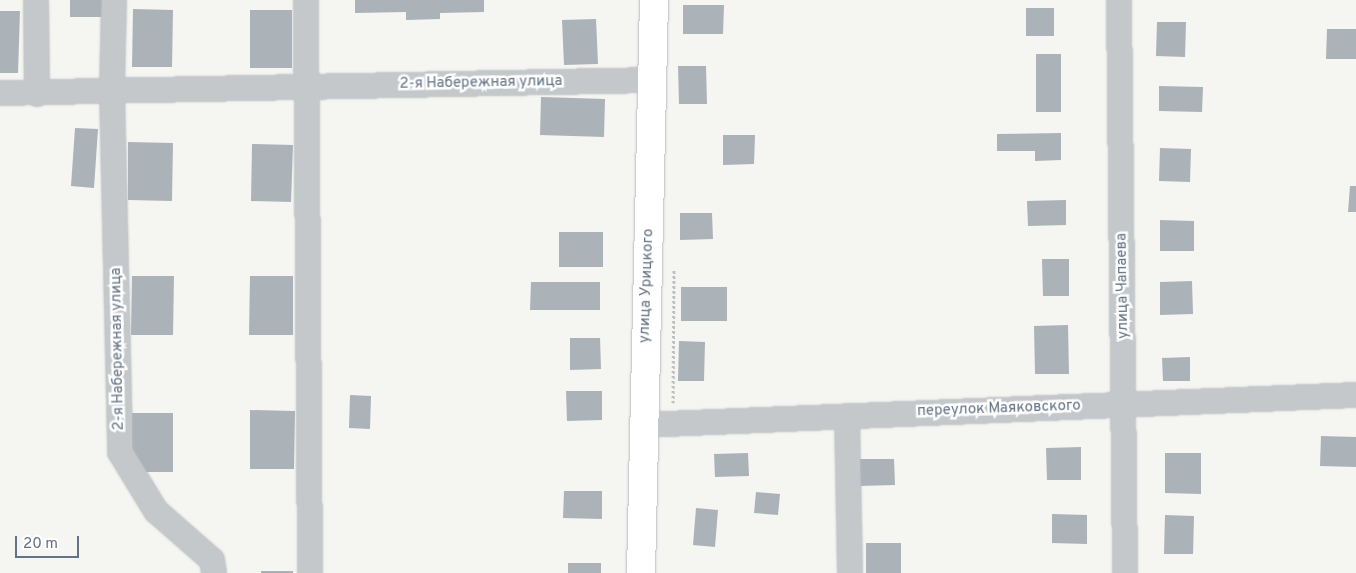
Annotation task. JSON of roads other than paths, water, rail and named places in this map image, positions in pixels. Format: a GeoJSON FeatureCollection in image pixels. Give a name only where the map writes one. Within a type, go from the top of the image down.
{"type":"FeatureCollection","features":[{"type":"Feature","properties":{"kind":"street"},"geometry":{"type":"LineString","coordinates":[[36,0],[37,94]]}},
{"type":"Feature","properties":{"kind":"street","name":"2-я Набережная улица"},"geometry":{"type":"LineString","coordinates":[[114,0],[112,90],[120,452],[156,511],[212,560],[214,573]]}},
{"type":"Feature","properties":{"kind":"street"},"geometry":{"type":"LineString","coordinates":[[306,0],[310,573]]}},
{"type":"Feature","properties":{"kind":"street","name":"улица Урицкого"},"geometry":{"type":"LineString","coordinates":[[641,573],[643,425],[654,80],[654,0]]}},
{"type":"Feature","properties":{"kind":"street","name":"улица Чапаева"},"geometry":{"type":"LineString","coordinates":[[1119,0],[1126,573]]}},
{"type":"Feature","properties":{"kind":"street","name":"2-я Набережная улица"},"geometry":{"type":"LineString","coordinates":[[0,93],[37,94],[112,90],[654,80]]}},
{"type":"Feature","properties":{"kind":"street","name":"переулок Маяковского"},"geometry":{"type":"LineString","coordinates":[[643,425],[1356,395]]}},
{"type":"Feature","properties":{"kind":"street"},"geometry":{"type":"LineString","coordinates":[[847,416],[850,573]]}}]}
